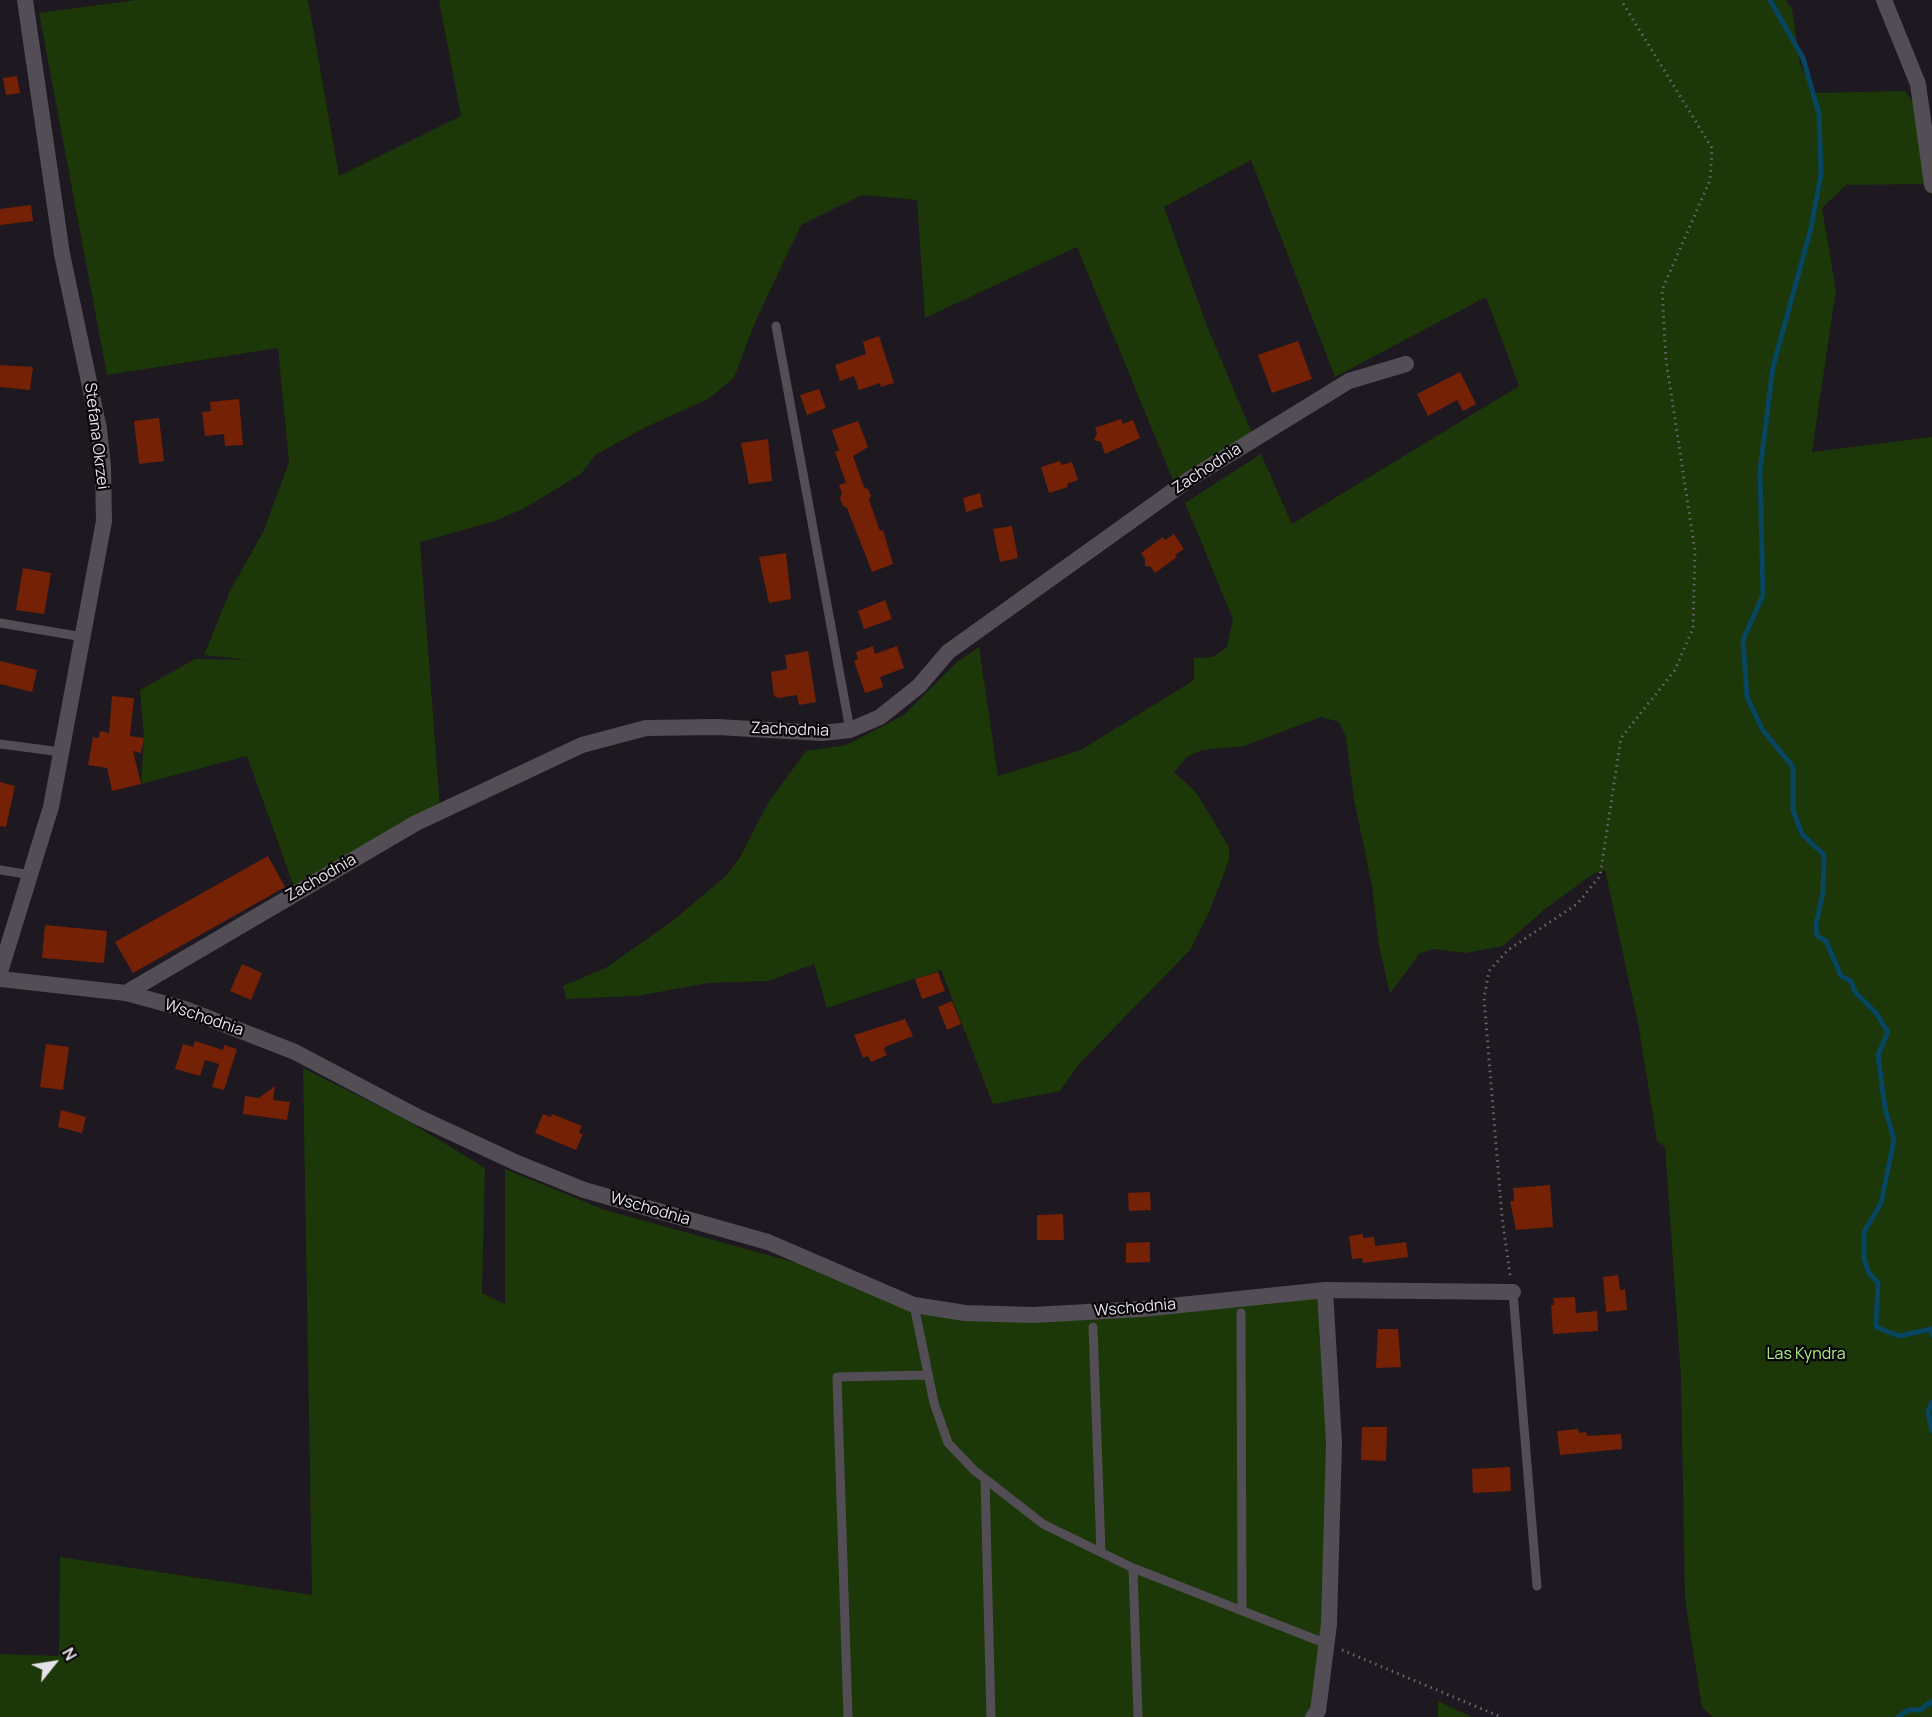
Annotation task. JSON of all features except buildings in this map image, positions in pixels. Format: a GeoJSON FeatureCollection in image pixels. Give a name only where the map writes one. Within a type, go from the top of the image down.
{"type":"FeatureCollection","features":[{"type":"Feature","properties":{"kind":"street","name":"Stefana Okrzei"},"geometry":{"type":"LineString","coordinates":[[0,972],[51,807],[104,521],[103,467],[87,372],[62,255],[25,0]]}},
{"type":"Feature","properties":{"kind":"street"},"geometry":{"type":"LineString","coordinates":[[1884,0],[1918,84],[1932,185]]}},
{"type":"Feature","properties":{"kind":"street","name":"Zachodnia"},"geometry":{"type":"LineString","coordinates":[[126,993],[416,823],[582,745],[646,728],[717,727],[822,733],[850,730],[880,717],[919,686],[948,652],[1191,478],[1349,381],[1406,364]]}},
{"type":"Feature","properties":{"kind":"street","name":"Wschodnia"},"geometry":{"type":"LineString","coordinates":[[0,979],[126,993],[184,1009],[295,1052],[418,1117],[517,1163],[574,1186],[768,1242],[914,1305],[965,1313],[1033,1314],[1142,1309],[1325,1290],[1513,1292]]}},
{"type":"Feature","properties":{"kind":"street"},"geometry":{"type":"LineString","coordinates":[[1313,1717],[1318,1711],[1327,1644],[1334,1443],[1325,1290]]}},
{"type":"Feature","properties":{"kind":"lane"},"geometry":{"type":"LineString","coordinates":[[776,326],[850,730]]}},
{"type":"Feature","properties":{"kind":"lane"},"geometry":{"type":"LineString","coordinates":[[0,623],[83,637]]}},
{"type":"Feature","properties":{"kind":"lane"},"geometry":{"type":"LineString","coordinates":[[0,744],[61,752]]}},
{"type":"Feature","properties":{"kind":"lane"},"geometry":{"type":"LineString","coordinates":[[0,870],[31,875]]}},
{"type":"Feature","properties":{"kind":"lane"},"geometry":{"type":"LineString","coordinates":[[1513,1292],[1537,1586]]}},
{"type":"Feature","properties":{"kind":"lane"},"geometry":{"type":"LineString","coordinates":[[914,1305],[934,1403],[948,1443],[985,1479],[1042,1524],[1133,1568],[1327,1644]]}},
{"type":"Feature","properties":{"kind":"lane"},"geometry":{"type":"LineString","coordinates":[[1241,1313],[1242,1610]]}},
{"type":"Feature","properties":{"kind":"lane"},"geometry":{"type":"LineString","coordinates":[[1093,1327],[1101,1552]]}},
{"type":"Feature","properties":{"kind":"lane"},"geometry":{"type":"LineString","coordinates":[[848,1717],[837,1377],[928,1376]]}},
{"type":"Feature","properties":{"kind":"lane"},"geometry":{"type":"LineString","coordinates":[[985,1479],[991,1717]]}},
{"type":"Feature","properties":{"kind":"lane"},"geometry":{"type":"LineString","coordinates":[[1133,1568],[1138,1717]]}},
{"type":"Feature","properties":{"kind":"path"},"geometry":{"type":"LineString","coordinates":[[1513,1292],[1502,1217],[1484,998],[1489,971],[1508,950],[1577,904],[1600,876],[1621,738],[1675,670],[1693,628],[1695,551],[1666,360],[1662,290],[1710,180],[1712,148],[1621,0]]}},
{"type":"Feature","properties":{"kind":"path"},"geometry":{"type":"LineString","coordinates":[[1327,1644],[1375,1662],[1436,1692],[1501,1717]]}},
{"type":"Feature","properties":{"kind":"green space","name":"Las Kyndra"},"geometry":{"type":"Polygon","coordinates":[[[136,0],[308,0],[339,176],[461,116],[439,0],[1786,0],[1792,9],[1800,64],[1814,93],[1905,91],[1932,129],[1932,195],[1924,184],[1846,185],[1822,208],[1836,290],[1812,452],[1932,437],[1932,1717],[1713,1717],[1702,1708],[1685,1599],[1681,1377],[1665,1147],[1657,1141],[1638,1023],[1605,870],[1593,874],[1545,909],[1503,946],[1466,953],[1432,949],[1419,954],[1390,994],[1379,946],[1372,886],[1354,799],[1346,737],[1339,722],[1321,717],[1244,746],[1202,750],[1187,757],[1174,772],[1196,792],[1229,847],[1229,860],[1208,915],[1190,950],[1080,1063],[1060,1091],[993,1104],[941,970],[827,1008],[814,964],[768,981],[709,983],[637,996],[566,999],[563,986],[607,967],[671,922],[726,876],[739,859],[768,803],[806,751],[846,745],[904,715],[957,662],[979,647],[998,776],[1081,750],[1194,680],[1194,658],[1213,657],[1227,647],[1233,619],[1185,503],[1261,454],[1292,524],[1519,386],[1486,297],[1335,377],[1251,160],[1164,207],[1207,326],[1252,433],[1175,485],[1077,247],[925,318],[917,200],[862,195],[801,225],[756,320],[734,378],[708,399],[644,428],[595,455],[581,474],[523,509],[492,522],[420,542],[440,808],[294,887],[247,756],[141,784],[144,737],[140,690],[195,659],[249,660],[204,655],[230,591],[264,530],[289,462],[278,348],[107,375],[39,13],[136,0]]]}},
{"type":"Feature","properties":{"kind":"green space"},"geometry":{"type":"Polygon","coordinates":[[[303,1068],[403,1118],[485,1168],[482,1293],[505,1304],[505,1169],[605,1210],[815,1268],[933,1313],[1333,1295],[1321,1717],[0,1717],[0,1654],[59,1656],[60,1557],[312,1595],[303,1068]]]}},
{"type":"Feature","properties":{"kind":"green space"},"geometry":{"type":"Polygon","coordinates":[[[1438,1701],[1472,1717],[1438,1717],[1438,1701]]]}},
{"type":"Feature","properties":{"kind":"waterway"},"geometry":{"type":"LineString","coordinates":[[1770,0],[1803,58],[1819,114],[1821,174],[1811,228],[1773,367],[1760,471],[1763,595],[1743,640],[1747,697],[1762,729],[1793,767],[1793,810],[1802,834],[1824,855],[1823,892],[1816,925],[1817,936],[1826,941],[1841,976],[1851,981],[1855,992],[1876,1013],[1888,1032],[1878,1055],[1885,1108],[1894,1140],[1881,1203],[1864,1232],[1864,1259],[1869,1273],[1878,1283],[1876,1327],[1899,1336],[1931,1329],[1932,1335]]}},
{"type":"Feature","properties":{"kind":"waterway"},"geometry":{"type":"LineString","coordinates":[[1932,1402],[1928,1412],[1932,1431]]}},
{"type":"Feature","properties":{"kind":"waterway"},"geometry":{"type":"LineString","coordinates":[[1898,1717],[1908,1710],[1920,1710],[1932,1701]]}}]}
